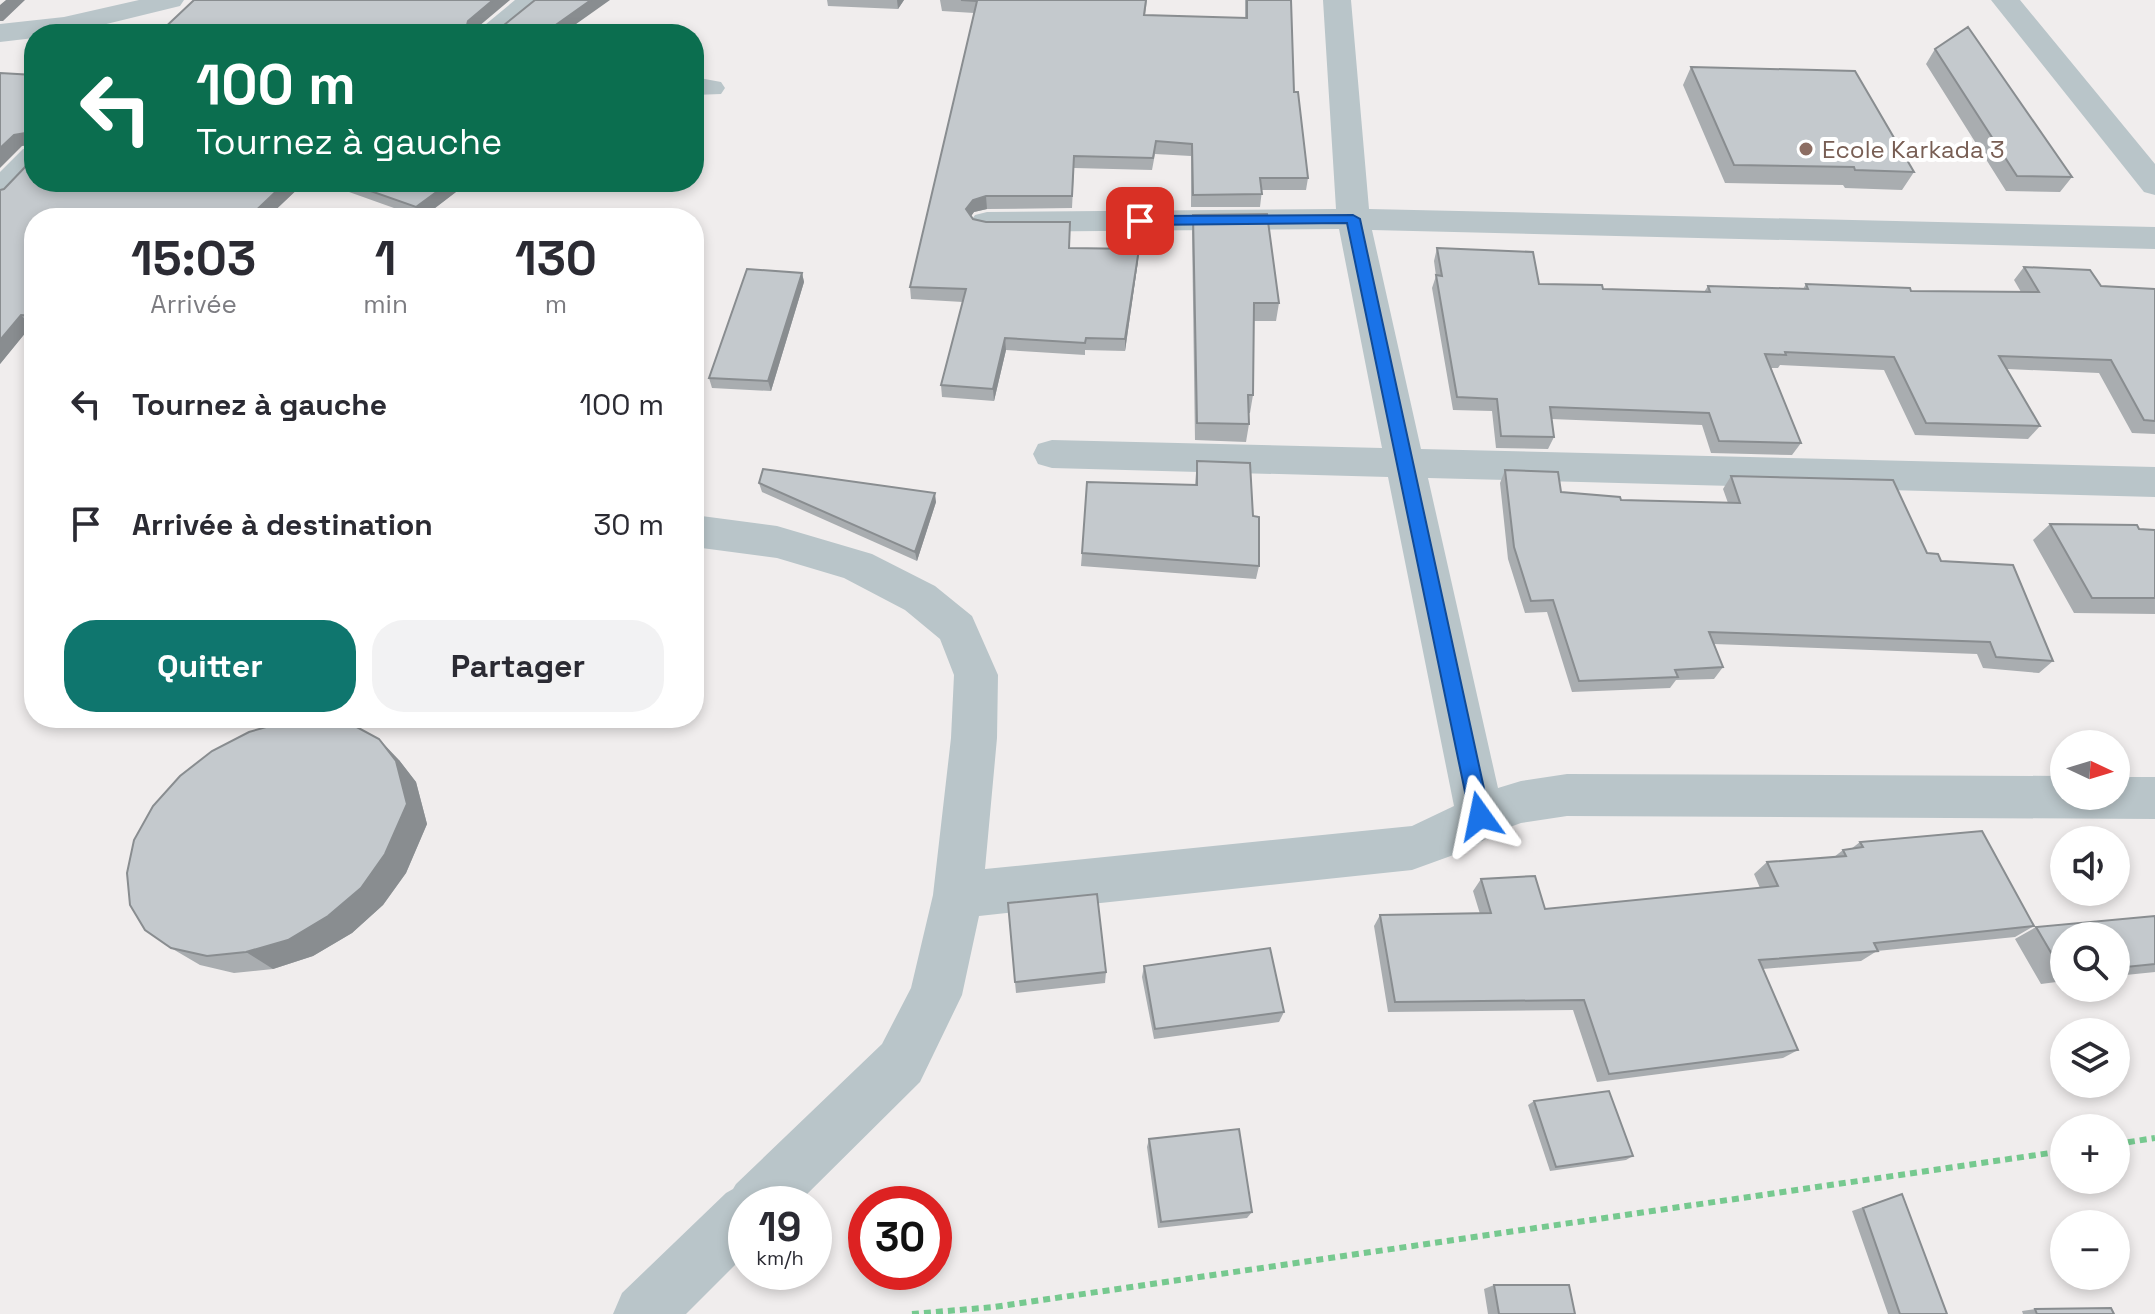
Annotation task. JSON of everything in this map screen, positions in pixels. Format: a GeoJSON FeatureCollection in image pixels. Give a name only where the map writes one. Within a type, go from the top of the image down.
{"type":"FeatureCollection","features":[{"type":"Feature","properties":{"kind":"street"},"geometry":{"type":"LineString","coordinates":[[67,24],[170,0]]}},
{"type":"Feature","properties":{"kind":"street"},"geometry":{"type":"LineString","coordinates":[[162,24],[186,0]]}},
{"type":"Feature","properties":{"kind":"street"},"geometry":{"type":"LineString","coordinates":[[501,24],[533,0]]}},
{"type":"Feature","properties":{"kind":"street"},"geometry":{"type":"LineString","coordinates":[[1337,0],[1353,219],[1480,816]]}},
{"type":"Feature","properties":{"kind":"street"},"geometry":{"type":"LineString","coordinates":[[2005,0],[2155,185]]}},
{"type":"Feature","properties":{"kind":"street"},"geometry":{"type":"LineString","coordinates":[[0,33],[24,31]]}},
{"type":"Feature","properties":{"kind":"street"},"geometry":{"type":"LineString","coordinates":[[0,191],[24,166]]}},
{"type":"Feature","properties":{"kind":"street"},"geometry":{"type":"LineString","coordinates":[[987,222],[1353,219],[2155,238]]}},
{"type":"Feature","properties":{"kind":"street"},"geometry":{"type":"LineString","coordinates":[[1052,454],[2155,482]]}},
{"type":"Feature","properties":{"kind":"street"},"geometry":{"type":"LineString","coordinates":[[704,532],[777,542],[857,566],[920,598],[957,628],[976,675],[974,738],[958,895],[936,995],[901,1063],[775,1186]]}},
{"type":"Feature","properties":{"kind":"street"},"geometry":{"type":"LineString","coordinates":[[958,895],[1412,848],[1453,833],[1480,816],[1521,802],[1567,795],[2155,798]]}},
{"type":"Feature","properties":{"kind":"street"},"geometry":{"type":"LineString","coordinates":[[643,1314],[728,1231]]}},
{"type":"Feature","properties":{"kind":"path"},"geometry":{"type":"LineString","coordinates":[[2130,1142],[2155,1138]]}},
{"type":"Feature","properties":{"kind":"path"},"geometry":{"type":"LineString","coordinates":[[912,1314],[1010,1305],[2050,1153]]}},
{"type":"Feature","properties":{"kind":"building"},"geometry":{"type":"Polygon","coordinates":[[[194,0],[493,0],[467,24],[169,24],[194,0]]]}},
{"type":"Feature","properties":{"kind":"building"},"geometry":{"type":"Polygon","coordinates":[[[535,0],[591,0],[557,24],[505,24],[535,0]]]}},
{"type":"Feature","properties":{"kind":"building"},"geometry":{"type":"Polygon","coordinates":[[[961,0],[1146,0],[1144,15],[1247,18],[1247,0],[1291,0],[1294,92],[1298,92],[1308,178],[1260,178],[1262,194],[1193,195],[1192,144],[1156,141],[1153,158],[1074,156],[1072,196],[986,196],[973,200],[966,209],[973,219],[986,222],[1070,222],[1069,248],[1139,249],[1125,339],[1086,338],[1085,343],[1005,338],[993,389],[941,385],[966,289],[910,287],[977,1],[961,0]]]}},
{"type":"Feature","properties":{"kind":"building"},"geometry":{"type":"Polygon","coordinates":[[[1968,27],[2072,177],[2017,176],[1935,49],[1968,27]]]}},
{"type":"Feature","properties":{"kind":"building"},"geometry":{"type":"Polygon","coordinates":[[[1691,67],[1855,71],[1914,172],[1855,170],[1854,167],[1734,165],[1691,67]]]}},
{"type":"Feature","properties":{"kind":"building"},"geometry":{"type":"Polygon","coordinates":[[[0,73],[24,74],[24,133],[14,135],[0,148],[0,73]]]}},
{"type":"Feature","properties":{"kind":"building"},"geometry":{"type":"Polygon","coordinates":[[[24,168],[24,192],[275,192],[259,208],[24,208],[24,315],[0,340],[0,190],[24,168]]]}},
{"type":"Feature","properties":{"kind":"building"},"geometry":{"type":"Polygon","coordinates":[[[373,192],[436,192],[416,207],[373,192]]]}},
{"type":"Feature","properties":{"kind":"building"},"geometry":{"type":"Polygon","coordinates":[[[1267,214],[1279,303],[1254,303],[1253,395],[1248,395],[1249,424],[1197,423],[1193,215],[1267,214]]]}},
{"type":"Feature","properties":{"kind":"building"},"geometry":{"type":"Polygon","coordinates":[[[1437,248],[1533,252],[1539,284],[1602,285],[1603,289],[1710,292],[1708,286],[1808,289],[1806,284],[1910,288],[1911,291],[2039,292],[2024,267],[2090,270],[2101,286],[2155,289],[2155,421],[2144,420],[2111,360],[1999,356],[2040,426],[1926,423],[1894,357],[1785,352],[1786,355],[1765,354],[1801,443],[1719,441],[1709,413],[1550,407],[1554,437],[1501,436],[1497,399],[1457,397],[1436,275],[1442,276],[1437,248]]]}},
{"type":"Feature","properties":{"kind":"building"},"geometry":{"type":"Polygon","coordinates":[[[747,269],[802,273],[768,381],[709,378],[747,269]]]}},
{"type":"Feature","properties":{"kind":"building"},"geometry":{"type":"Polygon","coordinates":[[[1197,461],[1250,463],[1253,516],[1259,517],[1259,566],[1082,553],[1087,482],[1197,485],[1197,461]]]}},
{"type":"Feature","properties":{"kind":"building"},"geometry":{"type":"Polygon","coordinates":[[[763,469],[935,493],[915,552],[759,483],[763,469]]]}},
{"type":"Feature","properties":{"kind":"building"},"geometry":{"type":"Polygon","coordinates":[[[1505,470],[1558,472],[1561,492],[1620,497],[1621,500],[1740,503],[1731,476],[1893,480],[1927,553],[1938,554],[1941,561],[2013,565],[2053,661],[1996,657],[1990,642],[1709,632],[1723,667],[1675,670],[1678,677],[1579,681],[1553,600],[1531,601],[1514,547],[1505,470]]]}},
{"type":"Feature","properties":{"kind":"building"},"geometry":{"type":"Polygon","coordinates":[[[2050,524],[2137,525],[2139,529],[2155,530],[2155,598],[2092,598],[2050,524]]]}},
{"type":"Feature","properties":{"kind":"building"},"geometry":{"type":"Polygon","coordinates":[[[263,728],[359,728],[379,739],[396,761],[407,804],[385,854],[361,888],[328,916],[288,940],[246,952],[207,956],[171,948],[145,930],[130,905],[127,873],[134,840],[153,806],[180,776],[212,751],[263,728]]]}},
{"type":"Feature","properties":{"kind":"building"},"geometry":{"type":"Polygon","coordinates":[[[1982,831],[2034,926],[1874,943],[1878,951],[1759,960],[1798,1050],[1609,1074],[1584,1000],[1395,1002],[1380,915],[1491,913],[1481,879],[1535,876],[1545,909],[1778,886],[1767,862],[1846,856],[1843,850],[1863,847],[1860,842],[1982,831]]]}},
{"type":"Feature","properties":{"kind":"building"},"geometry":{"type":"Polygon","coordinates":[[[1097,894],[1106,972],[1015,982],[1008,903],[1097,894]]]}},
{"type":"Feature","properties":{"kind":"building"},"geometry":{"type":"Polygon","coordinates":[[[2155,916],[2155,964],[2130,967],[2130,922],[2090,922],[2155,916]]]}},
{"type":"Feature","properties":{"kind":"building"},"geometry":{"type":"Polygon","coordinates":[[[2050,926],[2050,951],[2036,927],[2050,926]]]}},
{"type":"Feature","properties":{"kind":"building"},"geometry":{"type":"Polygon","coordinates":[[[1270,948],[1284,1012],[1155,1029],[1144,966],[1270,948]]]}},
{"type":"Feature","properties":{"kind":"building"},"geometry":{"type":"Polygon","coordinates":[[[1609,1091],[1633,1156],[1556,1167],[1534,1101],[1609,1091]]]}},
{"type":"Feature","properties":{"kind":"building"},"geometry":{"type":"Polygon","coordinates":[[[1239,1129],[1252,1212],[1161,1222],[1149,1139],[1239,1129]]]}},
{"type":"Feature","properties":{"kind":"building"},"geometry":{"type":"Polygon","coordinates":[[[1902,1194],[1947,1314],[1900,1314],[1863,1208],[1902,1194]]]}},
{"type":"Feature","properties":{"kind":"building"},"geometry":{"type":"Polygon","coordinates":[[[1494,1285],[1569,1285],[1575,1314],[1499,1314],[1494,1285]]]}},
{"type":"Feature","properties":{"kind":"building"},"geometry":{"type":"Polygon","coordinates":[[[2111,1308],[2114,1314],[2037,1314],[2035,1309],[2111,1308]]]}},
{"type":"Feature","properties":{"kind":"place","name":"Ecole Karkada 3"},"geometry":{"type":"Point","coordinates":[1806,149]}},
{"type":"Feature","properties":{"kind":"route"},"geometry":{"type":"LineString","coordinates":[[1140,221],[1353,219],[1480,816]]}}]}
